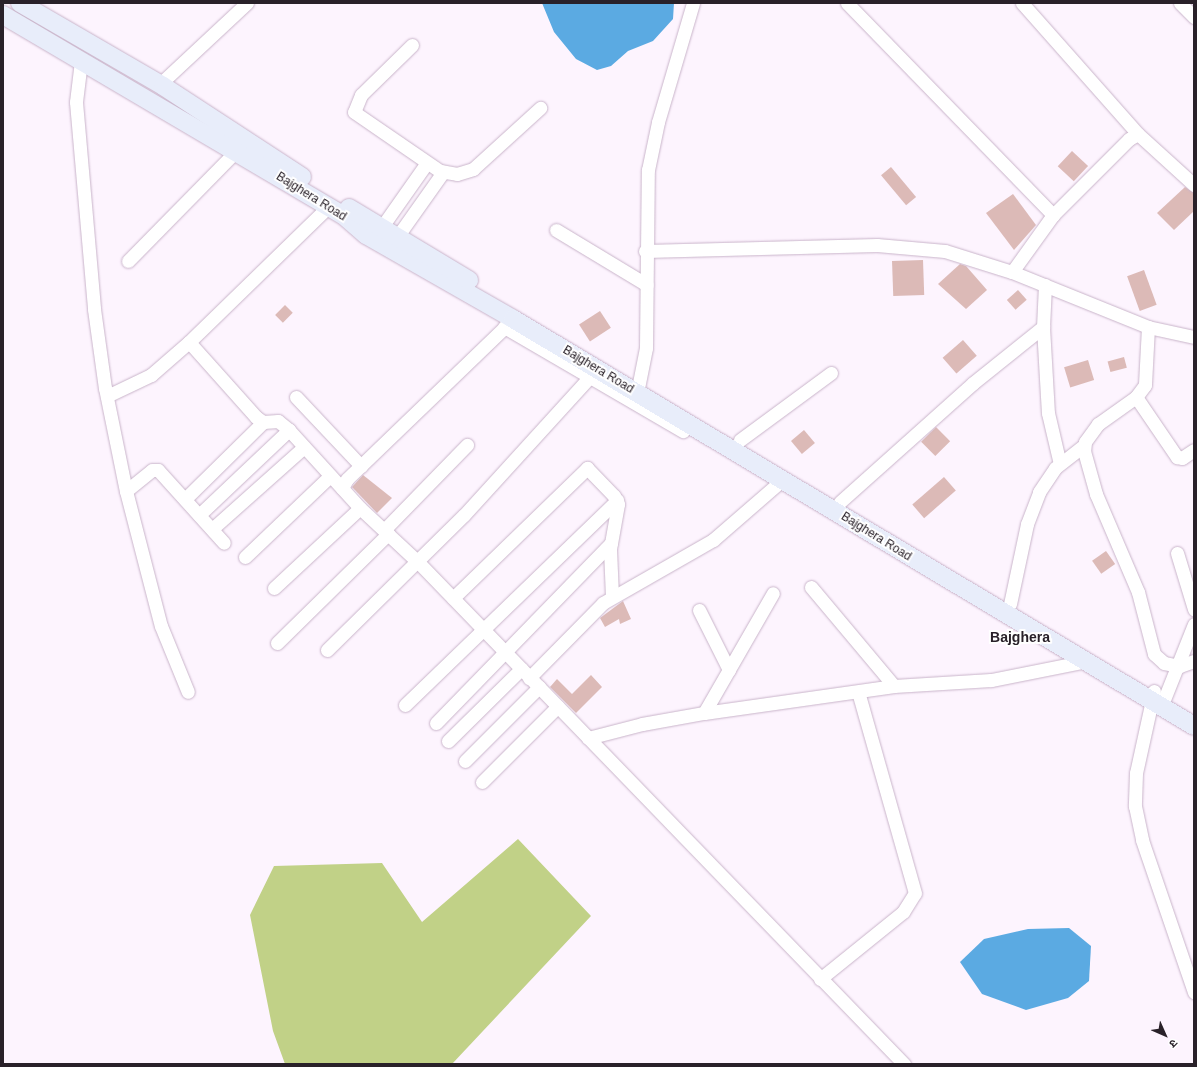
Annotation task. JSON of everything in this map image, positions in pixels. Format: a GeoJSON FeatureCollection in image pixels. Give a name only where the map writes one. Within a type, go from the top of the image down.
{"type":"FeatureCollection","features":[{"type":"Feature","properties":{"kind":"main road"},"geometry":{"type":"LineString","coordinates":[[22,4],[160,84],[194,117]]}},
{"type":"Feature","properties":{"kind":"main road","name":"Bajghera Road"},"geometry":{"type":"LineString","coordinates":[[3,15],[82,61],[194,117],[397,237],[638,387],[779,482],[1082,662],[1158,699],[1194,714]]}},
{"type":"Feature","properties":{"kind":"main road","name":"Bajghera Road"},"geometry":{"type":"LineString","coordinates":[[194,117],[236,151],[328,207],[366,235],[508,323],[593,373],[638,387],[740,440],[1010,604],[1158,699],[1194,726]]}},
{"type":"Feature","properties":{"kind":"street"},"geometry":{"type":"LineString","coordinates":[[160,84],[247,3]]}},
{"type":"Feature","properties":{"kind":"street"},"geometry":{"type":"LineString","coordinates":[[638,387],[646,348],[647,285],[645,251],[648,170],[658,122],[693,3]]}},
{"type":"Feature","properties":{"kind":"street"},"geometry":{"type":"LineString","coordinates":[[847,3],[1053,215]]}},
{"type":"Feature","properties":{"kind":"street"},"geometry":{"type":"LineString","coordinates":[[1022,3],[1138,134],[1194,184]]}},
{"type":"Feature","properties":{"kind":"street"},"geometry":{"type":"LineString","coordinates":[[1180,3],[1194,17]]}},
{"type":"Feature","properties":{"kind":"street"},"geometry":{"type":"LineString","coordinates":[[412,45],[361,95],[354,112],[426,164],[443,172],[457,174],[473,169],[540,108]]}},
{"type":"Feature","properties":{"kind":"street"},"geometry":{"type":"LineString","coordinates":[[82,61],[76,102],[94,309],[107,396],[126,491],[161,626],[188,692]]}},
{"type":"Feature","properties":{"kind":"street"},"geometry":{"type":"LineString","coordinates":[[1012,272],[1053,215],[1129,139],[1138,134]]}},
{"type":"Feature","properties":{"kind":"street"},"geometry":{"type":"LineString","coordinates":[[128,261],[236,151]]}},
{"type":"Feature","properties":{"kind":"street"},"geometry":{"type":"LineString","coordinates":[[373,223],[426,164]]}},
{"type":"Feature","properties":{"kind":"street"},"geometry":{"type":"LineString","coordinates":[[397,237],[443,172]]}},
{"type":"Feature","properties":{"kind":"street"},"geometry":{"type":"LineString","coordinates":[[107,396],[143,380],[189,342],[328,207]]}},
{"type":"Feature","properties":{"kind":"street"},"geometry":{"type":"LineString","coordinates":[[556,230],[647,285]]}},
{"type":"Feature","properties":{"kind":"street"},"geometry":{"type":"LineString","coordinates":[[645,251],[877,245],[945,251],[1012,272],[1148,327],[1194,337]]}},
{"type":"Feature","properties":{"kind":"street"},"geometry":{"type":"LineString","coordinates":[[1045,285],[1043,327],[1048,412],[1060,464]]}},
{"type":"Feature","properties":{"kind":"street"},"geometry":{"type":"LineString","coordinates":[[342,488],[361,466],[508,323]]}},
{"type":"Feature","properties":{"kind":"street"},"geometry":{"type":"LineString","coordinates":[[840,502],[973,383],[1043,327]]}},
{"type":"Feature","properties":{"kind":"street"},"geometry":{"type":"LineString","coordinates":[[1010,604],[1032,508],[1039,492],[1060,464],[1084,445],[1098,424],[1136,397],[1147,378],[1148,327]]}},
{"type":"Feature","properties":{"kind":"street"},"geometry":{"type":"LineString","coordinates":[[189,342],[263,422]]}},
{"type":"Feature","properties":{"kind":"street"},"geometry":{"type":"LineString","coordinates":[[327,650],[418,562],[593,373],[779,482],[713,540],[644,581],[612,596],[448,741]]}},
{"type":"Feature","properties":{"kind":"street"},"geometry":{"type":"LineString","coordinates":[[740,440],[831,373]]}},
{"type":"Feature","properties":{"kind":"street"},"geometry":{"type":"LineString","coordinates":[[296,397],[361,466]]}},
{"type":"Feature","properties":{"kind":"street"},"geometry":{"type":"LineString","coordinates":[[1136,397],[1177,457],[1182,458],[1194,450]]}},
{"type":"Feature","properties":{"kind":"street"},"geometry":{"type":"LineString","coordinates":[[185,499],[263,422],[278,421],[289,430],[360,508],[418,562],[483,632],[558,706],[820,979],[904,1064]]}},
{"type":"Feature","properties":{"kind":"street"},"geometry":{"type":"LineString","coordinates":[[199,515],[289,430]]}},
{"type":"Feature","properties":{"kind":"street"},"geometry":{"type":"LineString","coordinates":[[276,643],[386,532],[467,445]]}},
{"type":"Feature","properties":{"kind":"street"},"geometry":{"type":"LineString","coordinates":[[1084,445],[1096,494],[1138,592],[1154,654],[1164,663],[1180,666],[1194,662]]}},
{"type":"Feature","properties":{"kind":"street"},"geometry":{"type":"LineString","coordinates":[[212,529],[304,447]]}},
{"type":"Feature","properties":{"kind":"street"},"geometry":{"type":"LineString","coordinates":[[126,491],[154,469],[185,499],[224,543]]}},
{"type":"Feature","properties":{"kind":"street"},"geometry":{"type":"LineString","coordinates":[[453,598],[582,470],[590,470],[617,500],[611,543],[612,596]]}},
{"type":"Feature","properties":{"kind":"street"},"geometry":{"type":"LineString","coordinates":[[245,557],[330,476]]}},
{"type":"Feature","properties":{"kind":"street"},"geometry":{"type":"LineString","coordinates":[[405,705],[483,632],[617,500]]}},
{"type":"Feature","properties":{"kind":"street"},"geometry":{"type":"LineString","coordinates":[[274,588],[360,508]]}},
{"type":"Feature","properties":{"kind":"street"},"geometry":{"type":"LineString","coordinates":[[436,723],[503,651],[611,543]]}},
{"type":"Feature","properties":{"kind":"street"},"geometry":{"type":"LineString","coordinates":[[1177,553],[1194,609]]}},
{"type":"Feature","properties":{"kind":"street"},"geometry":{"type":"LineString","coordinates":[[811,587],[894,686]]}},
{"type":"Feature","properties":{"kind":"street"},"geometry":{"type":"LineString","coordinates":[[704,713],[773,593]]}},
{"type":"Feature","properties":{"kind":"street"},"geometry":{"type":"LineString","coordinates":[[699,610],[729,670]]}},
{"type":"Feature","properties":{"kind":"street"},"geometry":{"type":"LineString","coordinates":[[1194,624],[1180,666],[1158,699],[1136,773],[1135,806],[1142,840],[1194,992]]}},
{"type":"Feature","properties":{"kind":"street"},"geometry":{"type":"LineString","coordinates":[[588,738],[642,724],[704,713],[894,686],[991,680],[1082,662]]}},
{"type":"Feature","properties":{"kind":"street"},"geometry":{"type":"LineString","coordinates":[[465,761],[539,687]]}},
{"type":"Feature","properties":{"kind":"street"},"geometry":{"type":"LineString","coordinates":[[820,979],[903,912],[915,894],[858,692]]}},
{"type":"Feature","properties":{"kind":"street"},"geometry":{"type":"LineString","coordinates":[[482,782],[558,706]]}},
{"type":"Feature","properties":{"kind":"green space"},"geometry":{"type":"Polygon","coordinates":[[[518,839],[591,916],[452,1064],[285,1064],[273,1031],[250,915],[274,866],[382,863],[422,922],[518,839]]]}},
{"type":"Feature","properties":{"kind":"water"},"geometry":{"type":"Polygon","coordinates":[[[542,3],[674,3],[673,19],[653,41],[628,51],[611,66],[597,70],[576,59],[554,32],[542,3]]]}},
{"type":"Feature","properties":{"kind":"water"},"geometry":{"type":"Polygon","coordinates":[[[1069,928],[1091,946],[1089,981],[1068,998],[1026,1010],[982,994],[960,962],[984,939],[1028,929],[1069,928]]]}},
{"type":"Feature","properties":{"kind":"building"},"geometry":{"type":"Polygon","coordinates":[[[1072,151],[1088,166],[1074,181],[1058,166],[1072,151]]]}},
{"type":"Feature","properties":{"kind":"building"},"geometry":{"type":"Polygon","coordinates":[[[891,167],[916,197],[906,205],[881,175],[891,167]]]}},
{"type":"Feature","properties":{"kind":"building"},"geometry":{"type":"Polygon","coordinates":[[[1185,187],[1194,193],[1194,211],[1174,230],[1157,213],[1185,187]]]}},
{"type":"Feature","properties":{"kind":"building"},"geometry":{"type":"Polygon","coordinates":[[[1013,194],[1036,225],[1014,250],[986,213],[1013,194]]]}},
{"type":"Feature","properties":{"kind":"building"},"geometry":{"type":"Polygon","coordinates":[[[923,260],[924,295],[893,296],[892,261],[923,260]]]}},
{"type":"Feature","properties":{"kind":"building"},"geometry":{"type":"Polygon","coordinates":[[[960,264],[966,266],[987,290],[966,309],[938,284],[960,264]]]}},
{"type":"Feature","properties":{"kind":"building"},"geometry":{"type":"Polygon","coordinates":[[[1144,270],[1157,305],[1140,311],[1127,276],[1144,270]]]}},
{"type":"Feature","properties":{"kind":"building"},"geometry":{"type":"Polygon","coordinates":[[[1018,290],[1027,300],[1016,310],[1007,300],[1018,290]]]}},
{"type":"Feature","properties":{"kind":"building"},"geometry":{"type":"Polygon","coordinates":[[[285,305],[293,313],[283,323],[275,315],[285,305]]]}},
{"type":"Feature","properties":{"kind":"building"},"geometry":{"type":"Polygon","coordinates":[[[600,311],[611,328],[590,341],[579,325],[600,311]]]}},
{"type":"Feature","properties":{"kind":"building"},"geometry":{"type":"Polygon","coordinates":[[[963,340],[977,356],[956,374],[943,358],[963,340]]]}},
{"type":"Feature","properties":{"kind":"building"},"geometry":{"type":"Polygon","coordinates":[[[1124,357],[1127,368],[1110,372],[1108,361],[1124,357]]]}},
{"type":"Feature","properties":{"kind":"building"},"geometry":{"type":"Polygon","coordinates":[[[1088,360],[1094,380],[1070,387],[1064,367],[1088,360]]]}},
{"type":"Feature","properties":{"kind":"building"},"geometry":{"type":"Polygon","coordinates":[[[936,427],[950,441],[935,456],[921,442],[936,427]]]}},
{"type":"Feature","properties":{"kind":"building"},"geometry":{"type":"Polygon","coordinates":[[[804,430],[815,443],[802,454],[791,441],[804,430]]]}},
{"type":"Feature","properties":{"kind":"building"},"geometry":{"type":"Polygon","coordinates":[[[363,475],[392,498],[377,513],[352,487],[363,475]]]}},
{"type":"Feature","properties":{"kind":"building"},"geometry":{"type":"Polygon","coordinates":[[[944,477],[956,491],[924,518],[912,505],[944,477]]]}},
{"type":"Feature","properties":{"kind":"building"},"geometry":{"type":"Polygon","coordinates":[[[1106,551],[1115,564],[1101,574],[1092,561],[1106,551]]]}},
{"type":"Feature","properties":{"kind":"building"},"geometry":{"type":"Polygon","coordinates":[[[623,601],[631,619],[620,624],[619,619],[605,627],[600,618],[623,601]]]}},
{"type":"Feature","properties":{"kind":"building"},"geometry":{"type":"Polygon","coordinates":[[[591,675],[602,687],[576,713],[550,687],[557,679],[572,694],[591,675]]]}},
{"type":"Feature","properties":{"kind":"district","name":"Bajghera"},"geometry":{"type":"Point","coordinates":[1020,637]}}]}
